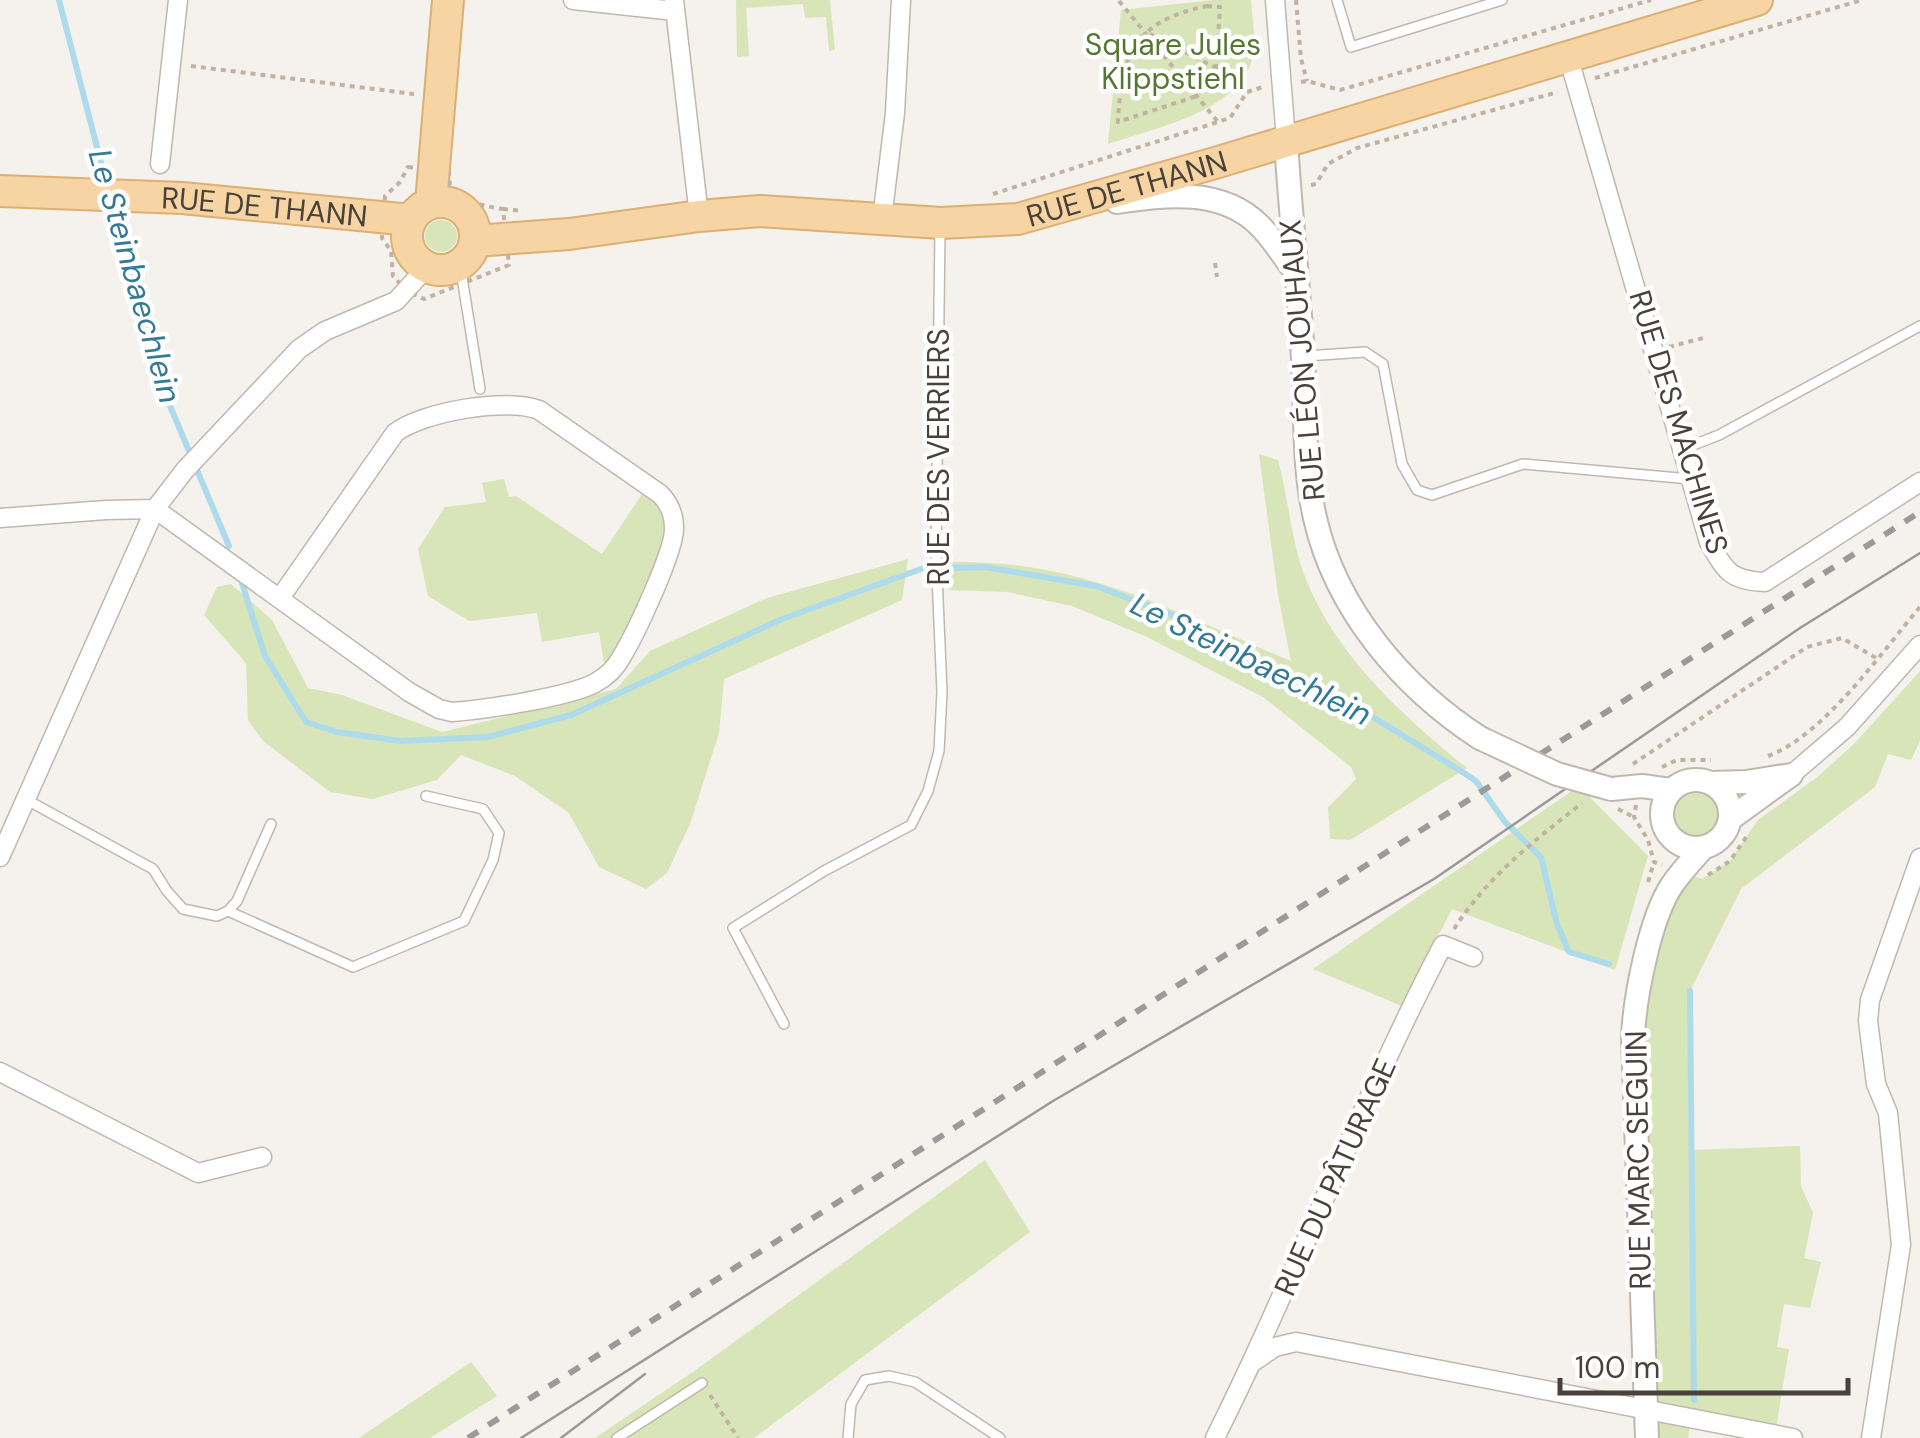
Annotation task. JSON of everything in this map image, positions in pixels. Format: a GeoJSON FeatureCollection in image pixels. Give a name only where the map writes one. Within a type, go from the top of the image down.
{"type":"FeatureCollection","features":[{"type":"Feature","properties":{"kind":"main road"},"geometry":{"type":"LineString","coordinates":[[408,213],[446,202],[462,208],[472,221],[475,257],[440,270],[416,259],[408,244],[408,213],[432,171],[448,0]]}},
{"type":"Feature","properties":{"kind":"main road","name":"RUE DE THANN"},"geometry":{"type":"LineString","coordinates":[[475,257],[699,216],[760,211],[984,223],[1053,210],[1568,56],[1723,5],[1757,0]]}},
{"type":"Feature","properties":{"kind":"main road","name":"RUE DE THANN"},"geometry":{"type":"LineString","coordinates":[[0,191],[408,213]]}},
{"type":"Feature","properties":{"kind":"street"},"geometry":{"type":"LineString","coordinates":[[160,164],[178,0]]}},
{"type":"Feature","properties":{"kind":"street"},"geometry":{"type":"LineString","coordinates":[[573,0],[675,6],[699,216]]}},
{"type":"Feature","properties":{"kind":"street"},"geometry":{"type":"LineString","coordinates":[[882,218],[895,113],[901,0]]}},
{"type":"Feature","properties":{"kind":"street"},"geometry":{"type":"LineString","coordinates":[[1275,0],[1286,140]]}},
{"type":"Feature","properties":{"kind":"street","name":"RUE DES MACHINES"},"geometry":{"type":"LineString","coordinates":[[1568,56],[1690,478],[1710,542],[1725,569],[1740,580],[1765,582],[1920,482]]}},
{"type":"Feature","properties":{"kind":"street","name":"RUE LÉON JOUHAUX"},"geometry":{"type":"LineString","coordinates":[[1286,140],[1303,356],[1306,457],[1316,520],[1330,562],[1368,631],[1438,710],[1480,738],[1539,767],[1611,789],[1636,785],[1670,790]]}},
{"type":"Feature","properties":{"kind":"street"},"geometry":{"type":"LineString","coordinates":[[1053,210],[1172,194],[1219,201],[1260,226],[1294,270]]}},
{"type":"Feature","properties":{"kind":"street"},"geometry":{"type":"LineString","coordinates":[[0,856],[155,510],[185,470],[298,350],[325,331],[390,305],[427,267]]}},
{"type":"Feature","properties":{"kind":"street"},"geometry":{"type":"LineString","coordinates":[[0,518],[155,510],[409,692],[439,709],[467,711],[573,691],[606,676],[622,656],[672,542],[674,520],[668,502],[660,494],[538,410],[517,404],[484,407],[411,422],[395,433],[280,598]]}},
{"type":"Feature","properties":{"kind":"street"},"geometry":{"type":"LineString","coordinates":[[1636,785],[1681,846],[1702,848],[1721,838],[1730,819],[1846,728],[1920,645]]}},
{"type":"Feature","properties":{"kind":"street"},"geometry":{"type":"LineString","coordinates":[[1664,826],[1661,810],[1670,790],[1690,780],[1718,774],[1746,782],[1790,775]]}},
{"type":"Feature","properties":{"kind":"street"},"geometry":{"type":"LineString","coordinates":[[1718,774],[1730,819]]}},
{"type":"Feature","properties":{"kind":"street","name":"RUE MARC SEGUIN"},"geometry":{"type":"LineString","coordinates":[[1647,1438],[1634,1020],[1648,950],[1669,878],[1664,826]]}},
{"type":"Feature","properties":{"kind":"street","name":"RUE MARC SEGUIN"},"geometry":{"type":"LineString","coordinates":[[1669,878],[1702,848]]}},
{"type":"Feature","properties":{"kind":"street"},"geometry":{"type":"LineString","coordinates":[[1871,1438],[1901,1245],[1888,1114],[1876,1084],[1868,1022],[1870,1000],[1920,858]]}},
{"type":"Feature","properties":{"kind":"street"},"geometry":{"type":"LineString","coordinates":[[1444,945],[1473,957]]}},
{"type":"Feature","properties":{"kind":"street","name":"RUE DU PÂTURAGE"},"geometry":{"type":"LineString","coordinates":[[1215,1438],[1253,1362],[1412,1003],[1444,945]]}},
{"type":"Feature","properties":{"kind":"street"},"geometry":{"type":"LineString","coordinates":[[0,1072],[198,1173],[262,1156]]}},
{"type":"Feature","properties":{"kind":"street"},"geometry":{"type":"LineString","coordinates":[[1279,1304],[1285,1329],[1296,1342]]}},
{"type":"Feature","properties":{"kind":"street"},"geometry":{"type":"LineString","coordinates":[[1253,1362],[1275,1346],[1296,1342],[1794,1438]]}},
{"type":"Feature","properties":{"kind":"lane"},"geometry":{"type":"LineString","coordinates":[[1337,0],[1351,47],[1505,1]]}},
{"type":"Feature","properties":{"kind":"lane","name":"RUE DES VERRIERS"},"geometry":{"type":"LineString","coordinates":[[784,1024],[733,928],[824,871],[911,824],[928,792],[940,751],[942,692],[936,552],[941,223]]}},
{"type":"Feature","properties":{"kind":"lane"},"geometry":{"type":"LineString","coordinates":[[475,257],[480,389]]}},
{"type":"Feature","properties":{"kind":"lane"},"geometry":{"type":"LineString","coordinates":[[1683,450],[1719,435],[1920,326]]}},
{"type":"Feature","properties":{"kind":"lane"},"geometry":{"type":"LineString","coordinates":[[1303,356],[1365,352],[1383,364],[1402,464],[1417,490],[1432,495],[1523,464],[1690,478]]}},
{"type":"Feature","properties":{"kind":"lane"},"geometry":{"type":"LineString","coordinates":[[228,911],[354,968],[464,921],[493,860],[499,833],[483,809],[426,796]]}},
{"type":"Feature","properties":{"kind":"lane"},"geometry":{"type":"LineString","coordinates":[[27,800],[153,869],[166,892],[183,908],[216,916],[237,902],[270,824]]}},
{"type":"Feature","properties":{"kind":"lane"},"geometry":{"type":"LineString","coordinates":[[851,1438],[852,1404],[865,1380],[889,1376],[928,1389],[1000,1438]]}},
{"type":"Feature","properties":{"kind":"lane"},"geometry":{"type":"LineString","coordinates":[[617,1438],[702,1382]]}},
{"type":"Feature","properties":{"kind":"path"},"geometry":{"type":"LineString","coordinates":[[1296,0],[1301,58],[1308,80],[1340,90],[1651,0]]}},
{"type":"Feature","properties":{"kind":"path"},"geometry":{"type":"LineString","coordinates":[[1289,189],[1316,184],[1328,164],[1358,148],[1577,87],[1601,74],[1862,0]]}},
{"type":"Feature","properties":{"kind":"path"},"geometry":{"type":"LineString","coordinates":[[1119,1],[1218,122]]}},
{"type":"Feature","properties":{"kind":"path"},"geometry":{"type":"LineString","coordinates":[[1220,6],[1216,68],[1197,96],[1118,122],[1123,70],[1135,43],[1146,32],[1178,12],[1220,6]]}},
{"type":"Feature","properties":{"kind":"path"},"geometry":{"type":"LineString","coordinates":[[1146,32],[1216,68]]}},
{"type":"Feature","properties":{"kind":"path"},"geometry":{"type":"LineString","coordinates":[[171,63],[416,94]]}},
{"type":"Feature","properties":{"kind":"path"},"geometry":{"type":"LineString","coordinates":[[1230,118],[1247,92],[1262,86],[1283,86]]}},
{"type":"Feature","properties":{"kind":"path"},"geometry":{"type":"LineString","coordinates":[[408,167],[432,171],[449,172],[450,185],[467,200],[503,209],[475,257],[424,300],[407,291],[393,276],[391,252],[382,238],[408,213],[385,196],[400,182],[408,167]]}},
{"type":"Feature","properties":{"kind":"path"},"geometry":{"type":"LineString","coordinates":[[475,257],[509,265],[475,257]]}},
{"type":"Feature","properties":{"kind":"path"},"geometry":{"type":"LineString","coordinates":[[1215,263],[1217,277]]}},
{"type":"Feature","properties":{"kind":"path"},"geometry":{"type":"LineString","coordinates":[[1656,350],[1708,337]]}},
{"type":"Feature","properties":{"kind":"path"},"geometry":{"type":"LineString","coordinates":[[1766,757],[1802,738],[1832,709],[1920,608]]}},
{"type":"Feature","properties":{"kind":"path"},"geometry":{"type":"LineString","coordinates":[[1636,785],[1807,647],[1842,638],[1883,664]]}},
{"type":"Feature","properties":{"kind":"path"},"geometry":{"type":"LineString","coordinates":[[1669,878],[1654,862],[1648,840],[1634,817],[1636,785],[1677,760],[1696,758],[1718,774]]}},
{"type":"Feature","properties":{"kind":"path"},"geometry":{"type":"LineString","coordinates":[[1444,945],[1474,899],[1538,836],[1588,798]]}},
{"type":"Feature","properties":{"kind":"path"},"geometry":{"type":"LineString","coordinates":[[702,1382],[738,1438]]}},
{"type":"Feature","properties":{"kind":"green space"},"geometry":{"type":"Polygon","coordinates":[[[736,0],[830,0],[835,50],[829,51],[826,17],[805,18],[803,4],[746,8],[749,56],[737,57],[736,0]]]}},
{"type":"Feature","properties":{"kind":"green space","name":"Square Jules Klippstiehl"},"geometry":{"type":"Polygon","coordinates":[[[1251,0],[1254,48],[1246,74],[1233,90],[1194,115],[1108,144],[1121,10],[1251,0]]]}},
{"type":"Feature","properties":{"kind":"green space"},"geometry":{"type":"Polygon","coordinates":[[[441,220],[453,224],[457,236],[453,248],[441,252],[429,248],[425,236],[429,224],[441,220]]]}},
{"type":"Feature","properties":{"kind":"green space"},"geometry":{"type":"Polygon","coordinates":[[[1259,454],[1278,460],[1299,559],[1327,621],[1367,676],[1467,768],[1350,840],[1330,839],[1328,807],[1356,779],[1351,767],[1263,697],[1147,637],[1072,606],[1007,592],[949,590],[950,562],[1043,569],[1086,579],[1167,607],[1291,661],[1259,454]]]}},
{"type":"Feature","properties":{"kind":"green space"},"geometry":{"type":"Polygon","coordinates":[[[504,479],[509,497],[516,496],[602,554],[648,485],[668,502],[672,541],[606,676],[599,632],[542,642],[537,613],[469,621],[428,596],[418,549],[445,507],[486,502],[482,483],[504,479]]]}},
{"type":"Feature","properties":{"kind":"green space"},"geometry":{"type":"Polygon","coordinates":[[[908,559],[902,600],[724,679],[719,733],[690,824],[667,873],[646,889],[599,867],[569,813],[515,776],[461,755],[437,780],[373,799],[330,792],[263,741],[248,720],[246,663],[204,615],[217,587],[231,584],[272,620],[308,688],[342,695],[442,732],[616,689],[650,651],[767,598],[908,559]]]}},
{"type":"Feature","properties":{"kind":"green space"},"geometry":{"type":"Polygon","coordinates":[[[1920,671],[1920,741],[1911,760],[1888,754],[1875,787],[1741,889],[1690,991],[1691,1150],[1800,1146],[1801,1186],[1813,1213],[1804,1258],[1821,1262],[1810,1308],[1784,1304],[1777,1347],[1789,1349],[1775,1434],[1691,1418],[1688,1438],[1647,1438],[1635,1004],[1682,872],[1702,879],[1730,861],[1758,820],[1816,778],[1854,744],[1920,671]]]}},
{"type":"Feature","properties":{"kind":"green space"},"geometry":{"type":"Polygon","coordinates":[[[1579,786],[1648,856],[1615,970],[1452,909],[1402,1006],[1313,969],[1579,786]]]}},
{"type":"Feature","properties":{"kind":"green space"},"geometry":{"type":"Polygon","coordinates":[[[1694,792],[1711,799],[1718,816],[1711,833],[1694,840],[1677,833],[1670,816],[1677,799],[1694,792]]]}},
{"type":"Feature","properties":{"kind":"green space"},"geometry":{"type":"Polygon","coordinates":[[[985,1160],[1030,1232],[754,1438],[595,1438],[697,1369],[985,1160]]]}},
{"type":"Feature","properties":{"kind":"green space"},"geometry":{"type":"Polygon","coordinates":[[[471,1362],[497,1396],[430,1438],[359,1438],[471,1362]]]}},
{"type":"Feature","properties":{"kind":"waterway","name":"Le Steinbaechlein"},"geometry":{"type":"LineString","coordinates":[[59,0],[107,186]]}},
{"type":"Feature","properties":{"kind":"waterway","name":"Le Steinbaechlein"},"geometry":{"type":"LineString","coordinates":[[112,203],[165,394],[229,546]]}},
{"type":"Feature","properties":{"kind":"waterway","name":"Le Steinbaechlein"},"geometry":{"type":"LineString","coordinates":[[952,568],[985,567],[1096,586],[1191,622],[1267,666],[1332,692],[1476,781],[1505,822],[1541,857],[1557,924],[1569,952],[1609,964]]}},
{"type":"Feature","properties":{"kind":"waterway","name":"Le Steinbaechlein"},"geometry":{"type":"LineString","coordinates":[[242,583],[265,656],[306,722],[337,732],[401,741],[488,737],[571,715],[782,619],[924,568]]}},
{"type":"Feature","properties":{"kind":"waterway","name":"Le Steinbaechlein"},"geometry":{"type":"LineString","coordinates":[[1690,991],[1694,1400]]}},
{"type":"Feature","properties":{"kind":"tram line"},"geometry":{"type":"LineString","coordinates":[[521,1438],[1053,1101],[1434,879],[1800,628],[1920,553]]}},
{"type":"Feature","properties":{"kind":"tram line"},"geometry":{"type":"LineString","coordinates":[[561,1438],[645,1374]]}},
{"type":"Feature","properties":{"kind":"railway"},"geometry":{"type":"LineString","coordinates":[[468,1438],[1920,512]]}}]}
